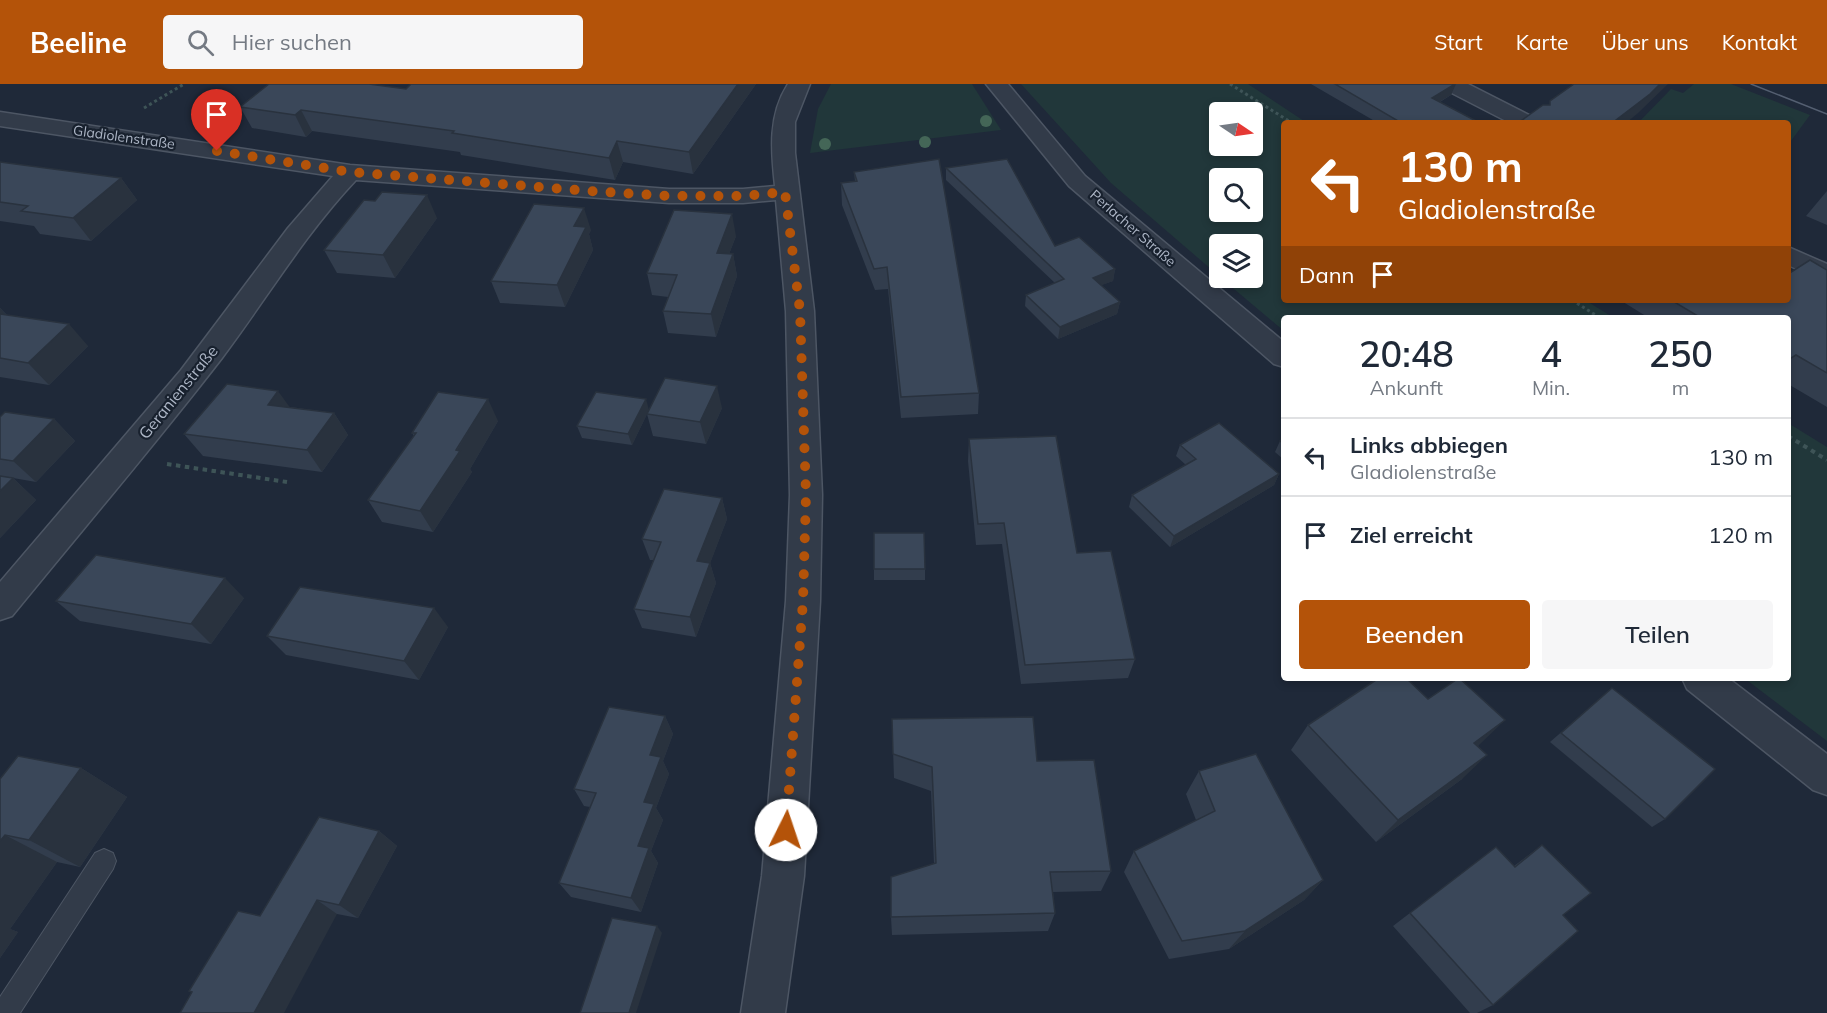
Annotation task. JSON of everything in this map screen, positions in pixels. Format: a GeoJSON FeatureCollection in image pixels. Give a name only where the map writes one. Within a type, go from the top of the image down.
{"type":"FeatureCollection","features":[{"type":"Feature","properties":{"kind":"street"},"geometry":{"type":"LineString","coordinates":[[763,1013],[783,876],[803,601],[805,519],[800,311],[785,192],[783,153],[784,122],[799,84]]}},
{"type":"Feature","properties":{"kind":"street","name":"Perlacher Straße"},"geometry":{"type":"LineString","coordinates":[[997,84],[1077,181],[1281,354]]}},
{"type":"Feature","properties":{"kind":"street"},"geometry":{"type":"LineString","coordinates":[[1452,84],[1521,120]]}},
{"type":"Feature","properties":{"kind":"street","name":"Gladiolenstraße"},"geometry":{"type":"LineString","coordinates":[[0,119],[350,172],[669,196],[743,196],[785,192]]}},
{"type":"Feature","properties":{"kind":"street","name":"Geranienstraße"},"geometry":{"type":"LineString","coordinates":[[0,606],[216,345],[326,196],[350,172]]}},
{"type":"Feature","properties":{"kind":"street"},"geometry":{"type":"LineString","coordinates":[[1791,257],[1827,275]]}},
{"type":"Feature","properties":{"kind":"street"},"geometry":{"type":"LineString","coordinates":[[1704,681],[1827,777]]}},
{"type":"Feature","properties":{"kind":"lane"},"geometry":{"type":"LineString","coordinates":[[5,1013],[104,861]]}},
{"type":"Feature","properties":{"kind":"path"},"geometry":{"type":"LineString","coordinates":[[1230,84],[1287,120]]}},
{"type":"Feature","properties":{"kind":"path"},"geometry":{"type":"LineString","coordinates":[[1577,303],[1595,315]]}},
{"type":"Feature","properties":{"kind":"path"},"geometry":{"type":"LineString","coordinates":[[1791,438],[1827,460]]}},
{"type":"Feature","properties":{"kind":"path"},"geometry":{"type":"LineString","coordinates":[[124,458],[287,482]]}},
{"type":"Feature","properties":{"kind":"green space"},"geometry":{"type":"Polygon","coordinates":[[[831,84],[972,84],[1001,130],[810,153],[818,109],[831,84]]]}},
{"type":"Feature","properties":{"kind":"green space"},"geometry":{"type":"Polygon","coordinates":[[[1021,84],[1248,84],[1302,120],[1281,120],[1281,303],[1590,303],[1609,315],[1281,315],[1281,328],[1233,288],[1263,288],[1263,234],[1209,234],[1209,267],[1111,183],[1021,84]]]}},
{"type":"Feature","properties":{"kind":"green space"},"geometry":{"type":"Polygon","coordinates":[[[1694,84],[1731,84],[1810,115],[1791,141],[1791,120],[1641,120],[1671,89],[1683,93],[1694,84]]]}},
{"type":"Feature","properties":{"kind":"green space"},"geometry":{"type":"Polygon","coordinates":[[[1791,425],[1827,447],[1827,741],[1748,681],[1791,681],[1791,425]]]}},
{"type":"Feature","properties":{"kind":"building"},"geometry":{"type":"Polygon","coordinates":[[[269,84],[369,84],[406,89],[411,84],[738,84],[689,152],[617,141],[609,158],[452,133],[454,131],[301,110],[295,115],[240,107],[269,84]]]}},
{"type":"Feature","properties":{"kind":"building"},"geometry":{"type":"Polygon","coordinates":[[[1335,84],[1455,84],[1432,98],[1474,120],[1397,120],[1335,84]]]}},
{"type":"Feature","properties":{"kind":"building"},"geometry":{"type":"Polygon","coordinates":[[[1574,84],[1660,84],[1616,120],[1522,120],[1543,105],[1550,105],[1550,101],[1574,84]]]}},
{"type":"Feature","properties":{"kind":"building"},"geometry":{"type":"Polygon","coordinates":[[[939,159],[979,393],[901,397],[887,267],[874,269],[841,183],[857,181],[854,172],[939,159]]]}},
{"type":"Feature","properties":{"kind":"building"},"geometry":{"type":"Polygon","coordinates":[[[1007,159],[1055,246],[1079,237],[1115,269],[1093,278],[1120,302],[1060,327],[1026,295],[1064,279],[946,168],[1007,159]]]}},
{"type":"Feature","properties":{"kind":"building"},"geometry":{"type":"Polygon","coordinates":[[[0,162],[121,178],[73,218],[21,211],[28,206],[0,202],[0,162]]]}},
{"type":"Feature","properties":{"kind":"building"},"geometry":{"type":"Polygon","coordinates":[[[382,192],[427,195],[383,255],[324,250],[364,200],[375,201],[382,192]]]}},
{"type":"Feature","properties":{"kind":"building"},"geometry":{"type":"Polygon","coordinates":[[[534,204],[584,208],[574,226],[586,227],[557,285],[491,281],[534,204]]]}},
{"type":"Feature","properties":{"kind":"building"},"geometry":{"type":"Polygon","coordinates":[[[674,210],[732,214],[717,253],[733,254],[711,314],[663,311],[677,275],[647,273],[674,210]]]}},
{"type":"Feature","properties":{"kind":"building"},"geometry":{"type":"Polygon","coordinates":[[[1810,260],[1827,270],[1827,373],[1796,355],[1791,358],[1791,315],[1696,315],[1676,303],[1791,303],[1791,272],[1810,260]]]}},
{"type":"Feature","properties":{"kind":"building"},"geometry":{"type":"Polygon","coordinates":[[[0,314],[69,324],[28,363],[0,358],[0,314]]]}},
{"type":"Feature","properties":{"kind":"building"},"geometry":{"type":"Polygon","coordinates":[[[665,378],[717,386],[700,422],[647,414],[665,378]]]}},
{"type":"Feature","properties":{"kind":"building"},"geometry":{"type":"Polygon","coordinates":[[[227,384],[278,391],[268,405],[334,413],[307,450],[184,434],[227,384]]]}},
{"type":"Feature","properties":{"kind":"building"},"geometry":{"type":"Polygon","coordinates":[[[438,392],[488,399],[456,450],[460,451],[420,511],[368,500],[416,433],[412,433],[438,392]]]}},
{"type":"Feature","properties":{"kind":"building"},"geometry":{"type":"Polygon","coordinates":[[[596,392],[646,399],[628,434],[577,426],[596,392]]]}},
{"type":"Feature","properties":{"kind":"building"},"geometry":{"type":"Polygon","coordinates":[[[5,412],[54,419],[13,461],[0,459],[0,417],[5,412]]]}},
{"type":"Feature","properties":{"kind":"building"},"geometry":{"type":"Polygon","coordinates":[[[1219,423],[1279,474],[1174,536],[1132,495],[1196,459],[1180,445],[1219,423]]]}},
{"type":"Feature","properties":{"kind":"building"},"geometry":{"type":"Polygon","coordinates":[[[1056,436],[1077,553],[1111,551],[1135,659],[1025,665],[1004,523],[978,524],[969,439],[1056,436]]]}},
{"type":"Feature","properties":{"kind":"building"},"geometry":{"type":"Polygon","coordinates":[[[0,476],[13,478],[0,491],[0,476]]]}},
{"type":"Feature","properties":{"kind":"building"},"geometry":{"type":"Polygon","coordinates":[[[664,489],[722,498],[697,561],[710,563],[690,617],[634,609],[661,542],[642,539],[664,489]]]}},
{"type":"Feature","properties":{"kind":"building"},"geometry":{"type":"Polygon","coordinates":[[[874,533],[924,533],[925,569],[874,569],[874,533]]]}},
{"type":"Feature","properties":{"kind":"building"},"geometry":{"type":"Polygon","coordinates":[[[96,555],[225,578],[191,624],[56,601],[96,555]]]}},
{"type":"Feature","properties":{"kind":"building"},"geometry":{"type":"Polygon","coordinates":[[[300,587],[434,608],[404,661],[267,636],[300,587]]]}},
{"type":"Feature","properties":{"kind":"building"},"geometry":{"type":"Polygon","coordinates":[[[1374,681],[1409,681],[1428,699],[1455,681],[1462,681],[1505,720],[1474,743],[1487,755],[1398,820],[1308,725],[1374,681]]]}},
{"type":"Feature","properties":{"kind":"building"},"geometry":{"type":"Polygon","coordinates":[[[1612,688],[1715,769],[1665,819],[1561,733],[1612,688]]]}},
{"type":"Feature","properties":{"kind":"building"},"geometry":{"type":"Polygon","coordinates":[[[609,707],[665,716],[650,755],[661,757],[644,802],[654,804],[638,846],[649,848],[631,898],[559,883],[596,793],[574,789],[609,707]]]}},
{"type":"Feature","properties":{"kind":"building"},"geometry":{"type":"Polygon","coordinates":[[[1033,717],[1037,761],[1094,760],[1111,871],[1050,872],[1055,913],[891,917],[891,877],[936,863],[932,767],[893,754],[892,719],[1033,717]]]}},
{"type":"Feature","properties":{"kind":"building"},"geometry":{"type":"Polygon","coordinates":[[[1256,754],[1323,880],[1245,931],[1182,941],[1134,851],[1215,811],[1199,771],[1256,754]]]}},
{"type":"Feature","properties":{"kind":"building"},"geometry":{"type":"Polygon","coordinates":[[[18,756],[81,768],[29,840],[5,835],[0,841],[0,779],[18,756]]]}},
{"type":"Feature","properties":{"kind":"building"},"geometry":{"type":"Polygon","coordinates":[[[319,817],[379,831],[339,905],[317,900],[254,1013],[180,1013],[192,992],[189,991],[238,911],[260,916],[319,817]]]}},
{"type":"Feature","properties":{"kind":"building"},"geometry":{"type":"Polygon","coordinates":[[[1542,845],[1591,893],[1563,915],[1578,931],[1493,1005],[1410,913],[1496,847],[1515,867],[1542,845]]]}},
{"type":"Feature","properties":{"kind":"building"},"geometry":{"type":"Polygon","coordinates":[[[612,918],[657,926],[629,1013],[580,1013],[612,918]]]}},
{"type":"Feature","properties":{"kind":"tram line"},"geometry":{"type":"LineString","coordinates":[[1751,84],[1827,114]]}},
{"type":"Feature","properties":{"kind":"route"},"geometry":{"type":"LineString","coordinates":[[217,151],[350,172],[589,191],[669,196],[743,196],[785,192],[800,311],[806,495],[803,601],[786,830]]}}]}
